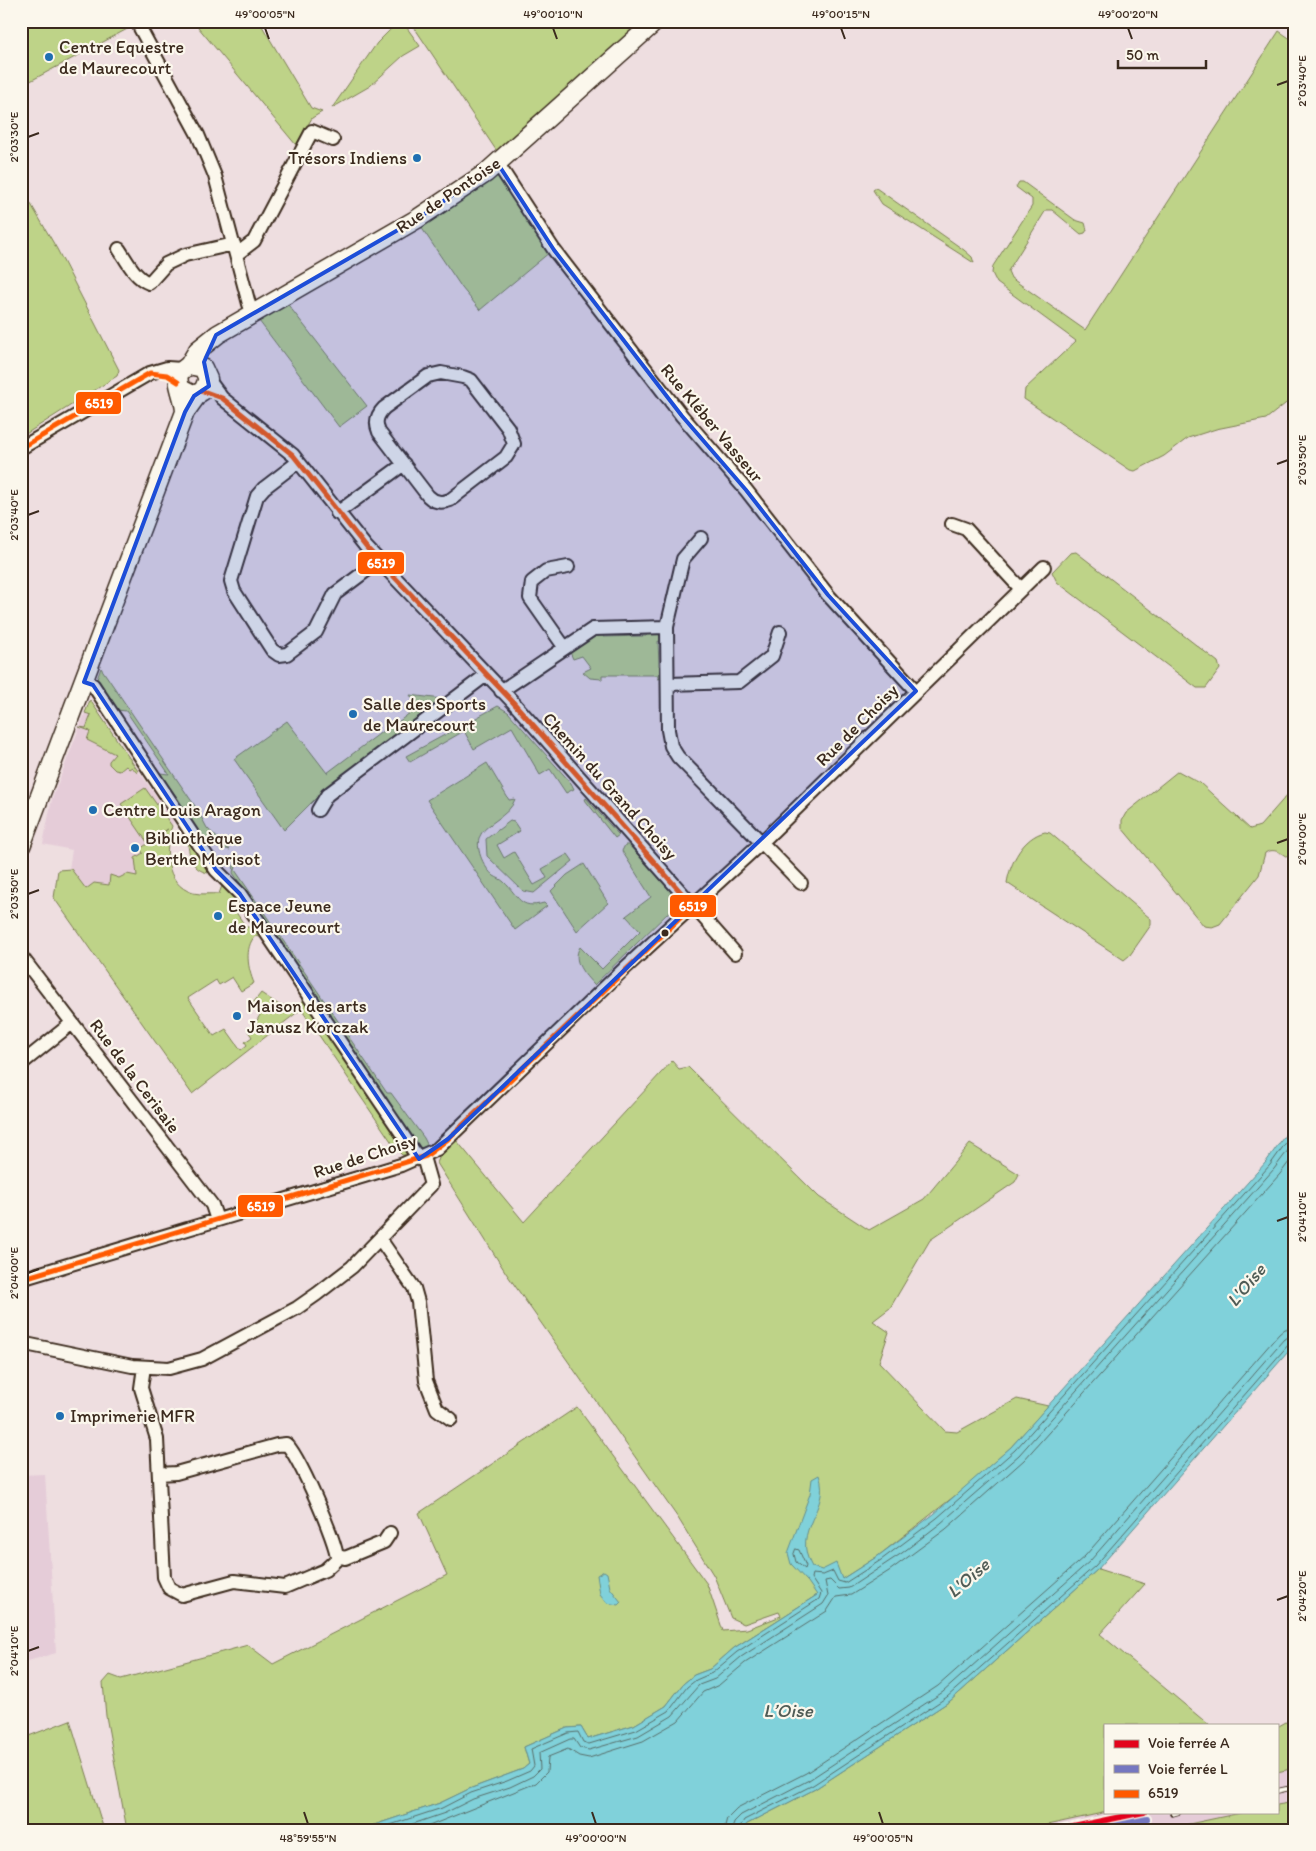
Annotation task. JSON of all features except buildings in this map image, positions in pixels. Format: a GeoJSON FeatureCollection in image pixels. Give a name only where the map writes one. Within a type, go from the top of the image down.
{"type":"FeatureCollection","features":[{"type":"Feature","properties":{"kind":"main road","name":"Rue de Pontoise"},"geometry":{"type":"LineString","coordinates":[[193,380],[216,335],[417,219],[498,164],[656,21]]}},
{"type":"Feature","properties":{"kind":"main road"},"geometry":{"type":"LineString","coordinates":[[21,846],[185,412],[193,380]]}},
{"type":"Feature","properties":{"kind":"street"},"geometry":{"type":"LineString","coordinates":[[140,28],[198,135],[215,176],[236,249],[248,304],[253,313]]}},
{"type":"Feature","properties":{"kind":"street"},"geometry":{"type":"LineString","coordinates":[[119,248],[136,273],[143,281],[149,283],[166,264],[185,255],[236,249],[254,241],[312,131],[333,140]]}},
{"type":"Feature","properties":{"kind":"street","name":"Rue Kléber Vasseur"},"geometry":{"type":"LineString","coordinates":[[498,164],[554,250],[682,416],[746,490],[828,595],[916,691]]}},
{"type":"Feature","properties":{"kind":"street"},"geometry":{"type":"LineString","coordinates":[[21,448],[150,373],[167,368],[193,380]]}},
{"type":"Feature","properties":{"kind":"street"},"geometry":{"type":"LineString","coordinates":[[432,374],[463,376],[471,380],[514,439],[513,449],[506,457],[450,500],[443,502],[435,501],[428,496],[404,464],[379,432],[377,419],[384,408],[432,374]]}},
{"type":"Feature","properties":{"kind":"street","name":"Chemin du Grand Choisy"},"geometry":{"type":"LineString","coordinates":[[193,380],[222,398],[298,462],[337,513],[378,561],[502,691],[693,906]]}},
{"type":"Feature","properties":{"kind":"street"},"geometry":{"type":"LineString","coordinates":[[298,462],[264,488],[257,496],[231,582],[234,592],[272,650],[279,656],[287,654],[316,632],[335,594],[378,561]]}},
{"type":"Feature","properties":{"kind":"street"},"geometry":{"type":"LineString","coordinates":[[337,513],[404,464]]}},
{"type":"Feature","properties":{"kind":"street"},"geometry":{"type":"LineString","coordinates":[[952,524],[966,529],[1021,589]]}},
{"type":"Feature","properties":{"kind":"street"},"geometry":{"type":"LineString","coordinates":[[701,538],[683,558],[666,627],[668,730],[671,746],[678,757],[801,883]]}},
{"type":"Feature","properties":{"kind":"street"},"geometry":{"type":"LineString","coordinates":[[566,648],[530,598],[532,582],[546,571],[568,566]]}},
{"type":"Feature","properties":{"kind":"street","name":"Rue de Choisy"},"geometry":{"type":"LineString","coordinates":[[21,1279],[421,1158],[448,1139],[761,843],[1044,567]]}},
{"type":"Feature","properties":{"kind":"street"},"geometry":{"type":"LineString","coordinates":[[502,691],[593,629],[666,627]]}},
{"type":"Feature","properties":{"kind":"street"},"geometry":{"type":"LineString","coordinates":[[668,684],[739,682],[772,656],[780,632]]}},
{"type":"Feature","properties":{"kind":"street"},"geometry":{"type":"LineString","coordinates":[[21,1343],[88,1358],[144,1367],[170,1368],[188,1364],[241,1339],[297,1308],[317,1294],[352,1267],[431,1185],[421,1158],[240,894],[216,870],[86,675]]}},
{"type":"Feature","properties":{"kind":"street"},"geometry":{"type":"LineString","coordinates":[[318,810],[327,795],[486,675]]}},
{"type":"Feature","properties":{"kind":"street"},"geometry":{"type":"LineString","coordinates":[[693,906],[735,953]]}},
{"type":"Feature","properties":{"kind":"street","name":"Rue de la Cerisaie"},"geometry":{"type":"LineString","coordinates":[[21,956],[212,1205],[217,1220]]}},
{"type":"Feature","properties":{"kind":"street"},"geometry":{"type":"LineString","coordinates":[[21,1064],[72,1023]]}},
{"type":"Feature","properties":{"kind":"street"},"geometry":{"type":"LineString","coordinates":[[380,1239],[414,1288],[418,1302],[426,1381],[438,1409],[451,1419]]}},
{"type":"Feature","properties":{"kind":"street"},"geometry":{"type":"LineString","coordinates":[[144,1367],[141,1388],[157,1439],[164,1577],[166,1585],[179,1595],[234,1581],[285,1586],[330,1567],[336,1562],[338,1556],[337,1549],[302,1469],[292,1449],[286,1444],[176,1473],[159,1474]]}},
{"type":"Feature","properties":{"kind":"street"},"geometry":{"type":"LineString","coordinates":[[338,1556],[345,1558],[384,1542],[390,1533]]}},
{"type":"Feature","properties":{"kind":"highlighted area"},"geometry":{"type":"Polygon","coordinates":[[[498,164],[554,250],[682,416],[746,490],[828,595],[916,691],[448,1139],[419,1159],[240,894],[216,870],[93,685],[84,682],[185,412],[194,396],[209,386],[204,362],[216,335],[417,219],[498,164]]]}},
{"type":"Feature","properties":{"kind":"shaded area"},"geometry":{"type":"Polygon","coordinates":[[[90,700],[173,821],[172,826],[140,849],[143,853],[135,858],[137,876],[129,876],[109,885],[94,883],[86,890],[69,869],[72,850],[43,844],[52,799],[90,700]]]}},
{"type":"Feature","properties":{"kind":"shaded area"},"geometry":{"type":"Polygon","coordinates":[[[45,1474],[56,1653],[21,1663],[21,1475],[45,1474]]]}},
{"type":"Feature","properties":{"kind":"shaded area"},"geometry":{"type":"Polygon","coordinates":[[[1295,1768],[1295,1802],[1278,1805],[1278,1772],[1295,1768]]]}},
{"type":"Feature","properties":{"kind":"shaded area"},"geometry":{"type":"Polygon","coordinates":[[[1104,1813],[1236,1814],[1161,1830],[1024,1830],[1104,1813]]]}},
{"type":"Feature","properties":{"kind":"green space","name":"Centre Equestre de Maurecourt"},"geometry":{"type":"Polygon","coordinates":[[[21,21],[77,21],[81,27],[92,21],[128,21],[131,27],[21,86],[21,21]]]}},
{"type":"Feature","properties":{"kind":"green space"},"geometry":{"type":"Polygon","coordinates":[[[193,21],[259,21],[311,108],[322,112],[312,118],[296,145],[193,21]]]}},
{"type":"Feature","properties":{"kind":"green space"},"geometry":{"type":"Polygon","coordinates":[[[399,21],[402,21],[420,46],[403,56],[370,86],[332,108],[377,43],[399,21]]]}},
{"type":"Feature","properties":{"kind":"green space"},"geometry":{"type":"Polygon","coordinates":[[[410,21],[646,21],[498,153],[410,21]]]}},
{"type":"Feature","properties":{"kind":"green space"},"geometry":{"type":"Polygon","coordinates":[[[1279,31],[1295,42],[1295,403],[1290,400],[1266,419],[1216,429],[1188,438],[1164,456],[1135,471],[1130,470],[1024,399],[1025,389],[1076,341],[997,283],[992,273],[993,266],[1032,206],[1032,199],[1016,187],[1019,182],[1023,182],[1075,220],[1085,223],[1087,230],[1081,234],[1052,210],[1046,210],[1008,271],[1011,278],[1085,330],[1279,31]]]}},
{"type":"Feature","properties":{"kind":"green space"},"geometry":{"type":"Polygon","coordinates":[[[498,174],[550,252],[480,310],[462,288],[419,224],[498,174]]]}},
{"type":"Feature","properties":{"kind":"green space"},"geometry":{"type":"Polygon","coordinates":[[[21,187],[57,249],[119,370],[117,376],[21,437],[21,187]]]}},
{"type":"Feature","properties":{"kind":"green space"},"geometry":{"type":"Polygon","coordinates":[[[876,188],[964,250],[972,257],[974,263],[882,204],[873,190],[876,188]]]}},
{"type":"Feature","properties":{"kind":"green space"},"geometry":{"type":"Polygon","coordinates":[[[282,297],[367,406],[339,427],[253,313],[282,297]]]}},
{"type":"Feature","properties":{"kind":"green space"},"geometry":{"type":"Polygon","coordinates":[[[1076,552],[1218,662],[1220,669],[1206,688],[1197,688],[1057,582],[1052,572],[1070,553],[1076,552]]]}},
{"type":"Feature","properties":{"kind":"green space"},"geometry":{"type":"Polygon","coordinates":[[[652,627],[660,627],[667,645],[658,641],[659,666],[668,670],[664,677],[658,679],[658,675],[602,675],[602,679],[590,678],[583,672],[591,668],[582,656],[573,659],[569,650],[589,636],[608,628],[603,637],[646,636],[652,627]]]}},
{"type":"Feature","properties":{"kind":"green space"},"geometry":{"type":"Polygon","coordinates":[[[101,668],[197,809],[207,828],[230,850],[207,844],[185,811],[177,804],[178,799],[160,773],[169,774],[126,711],[117,710],[97,679],[101,668]]]}},
{"type":"Feature","properties":{"kind":"green space"},"geometry":{"type":"Polygon","coordinates":[[[410,695],[446,701],[315,799],[284,830],[234,759],[287,721],[327,773],[391,725],[394,729],[398,722],[418,707],[410,695]]]}},
{"type":"Feature","properties":{"kind":"green space"},"geometry":{"type":"Polygon","coordinates":[[[90,700],[138,771],[137,773],[132,767],[129,769],[126,766],[120,771],[115,770],[109,764],[109,761],[115,754],[87,740],[90,731],[79,727],[86,728],[91,715],[85,713],[90,700]]]}},
{"type":"Feature","properties":{"kind":"green space"},"geometry":{"type":"Polygon","coordinates":[[[498,706],[508,712],[571,783],[574,789],[566,793],[550,769],[540,775],[512,727],[474,749],[464,731],[410,762],[406,756],[498,706]]]}},
{"type":"Feature","properties":{"kind":"green space"},"geometry":{"type":"Polygon","coordinates":[[[487,763],[509,800],[515,799],[508,811],[486,828],[479,838],[478,843],[484,864],[490,873],[502,880],[524,903],[536,905],[544,903],[547,906],[515,930],[427,800],[487,763]]]}},
{"type":"Feature","properties":{"kind":"green space"},"geometry":{"type":"Polygon","coordinates":[[[1178,771],[1200,783],[1250,829],[1260,826],[1295,786],[1295,863],[1277,851],[1265,853],[1259,875],[1220,924],[1212,927],[1204,926],[1122,828],[1122,820],[1126,813],[1178,771]]]}},
{"type":"Feature","properties":{"kind":"green space"},"geometry":{"type":"Polygon","coordinates":[[[145,788],[172,826],[167,854],[176,882],[193,893],[219,894],[224,880],[243,902],[229,902],[246,927],[259,927],[264,938],[255,936],[249,946],[248,959],[254,983],[241,991],[232,977],[219,985],[216,980],[188,998],[214,1036],[226,1029],[241,1050],[247,1045],[245,1042],[252,1037],[248,1031],[259,1027],[256,1022],[260,1015],[253,1003],[261,993],[279,1005],[296,1006],[299,1011],[192,1094],[54,898],[58,870],[71,869],[86,889],[94,883],[109,885],[110,875],[119,878],[127,874],[137,876],[135,858],[143,853],[140,849],[168,829],[147,842],[121,804],[145,788]]]}},
{"type":"Feature","properties":{"kind":"green space"},"geometry":{"type":"Polygon","coordinates":[[[586,798],[619,835],[615,838],[585,800],[586,798]]]}},
{"type":"Feature","properties":{"kind":"green space"},"geometry":{"type":"Polygon","coordinates":[[[510,821],[514,822],[520,831],[497,845],[504,858],[514,852],[534,885],[547,878],[542,869],[568,854],[573,861],[534,893],[523,891],[487,856],[486,839],[510,821]]]}},
{"type":"Feature","properties":{"kind":"green space"},"geometry":{"type":"Polygon","coordinates":[[[1045,832],[1050,833],[1151,919],[1151,925],[1130,955],[1124,960],[1007,883],[1011,867],[1024,845],[1030,839],[1045,832]]]}},
{"type":"Feature","properties":{"kind":"green space"},"geometry":{"type":"Polygon","coordinates":[[[191,839],[210,871],[208,873],[203,872],[193,863],[188,845],[191,839]]]}},
{"type":"Feature","properties":{"kind":"green space"},"geometry":{"type":"Polygon","coordinates":[[[625,845],[629,845],[671,892],[671,910],[594,985],[578,963],[577,957],[580,947],[602,969],[640,931],[626,916],[651,897],[622,851],[625,845]]]}},
{"type":"Feature","properties":{"kind":"green space"},"geometry":{"type":"Polygon","coordinates":[[[234,864],[237,865],[235,870],[387,1093],[391,1093],[424,1138],[428,1146],[426,1148],[420,1148],[414,1140],[233,873],[234,864]]]}},
{"type":"Feature","properties":{"kind":"green space"},"geometry":{"type":"Polygon","coordinates":[[[584,864],[608,903],[577,931],[551,891],[567,875],[584,864]]]}},
{"type":"Feature","properties":{"kind":"green space"},"geometry":{"type":"Polygon","coordinates":[[[301,992],[409,1152],[407,1155],[402,1155],[397,1150],[299,1006],[302,1001],[301,992]]]}},
{"type":"Feature","properties":{"kind":"green space"},"geometry":{"type":"Polygon","coordinates":[[[672,1061],[679,1069],[688,1067],[819,1197],[869,1230],[924,1199],[970,1144],[1019,1174],[1015,1182],[930,1240],[890,1308],[873,1321],[889,1332],[879,1362],[945,1431],[957,1432],[1017,1399],[1048,1406],[1011,1447],[966,1487],[878,1556],[734,1648],[710,1669],[694,1675],[683,1684],[666,1706],[634,1725],[588,1739],[581,1727],[567,1728],[524,1747],[529,1764],[523,1769],[469,1789],[440,1803],[359,1830],[127,1830],[106,1716],[103,1683],[110,1675],[121,1679],[248,1645],[273,1664],[447,1575],[419,1513],[577,1407],[707,1584],[723,1631],[747,1629],[781,1616],[779,1612],[744,1624],[731,1618],[714,1576],[678,1518],[506,1273],[437,1163],[440,1156],[457,1141],[524,1222],[672,1061]]]}},
{"type":"Feature","properties":{"kind":"green space"},"geometry":{"type":"Polygon","coordinates":[[[1098,1569],[1145,1584],[1100,1634],[1208,1724],[1104,1724],[1104,1813],[1024,1830],[741,1830],[747,1824],[815,1789],[950,1701],[1098,1569]]]}},
{"type":"Feature","properties":{"kind":"green space"},"geometry":{"type":"Polygon","coordinates":[[[1295,1717],[1295,1768],[1278,1772],[1278,1726],[1295,1717]]]}},
{"type":"Feature","properties":{"kind":"green space"},"geometry":{"type":"Polygon","coordinates":[[[70,1720],[104,1830],[21,1830],[21,1739],[70,1720]]]}},
{"type":"Feature","properties":{"kind":"green space"},"geometry":{"type":"Polygon","coordinates":[[[1295,1802],[1295,1830],[1161,1830],[1236,1814],[1278,1814],[1278,1805],[1295,1802]]]}},
{"type":"Feature","properties":{"kind":"water","name":"L’Oise"},"geometry":{"type":"Polygon","coordinates":[[[1295,1121],[1295,1344],[1098,1569],[950,1701],[815,1789],[747,1824],[741,1830],[359,1830],[440,1803],[469,1789],[523,1769],[529,1764],[524,1747],[567,1728],[581,1727],[588,1739],[634,1725],[666,1706],[683,1684],[694,1675],[710,1669],[734,1648],[817,1595],[791,1564],[788,1553],[810,1494],[812,1479],[819,1475],[822,1487],[817,1509],[808,1530],[806,1541],[807,1553],[812,1567],[822,1570],[836,1563],[842,1579],[878,1556],[934,1514],[1011,1447],[1266,1162],[1295,1121]]]}},
{"type":"Feature","properties":{"kind":"water"},"geometry":{"type":"Polygon","coordinates":[[[604,1571],[607,1573],[610,1588],[621,1602],[618,1605],[607,1603],[600,1594],[597,1575],[604,1571]]]}},
{"type":"Feature","properties":{"kind":"railway"},"geometry":{"type":"LineString","coordinates":[[1278,1791],[1295,1787]]}},
{"type":"Feature","properties":{"kind":"rail line","name":"A"},"geometry":{"type":"LineString","coordinates":[[1059,1830],[1135,1814]]}},
{"type":"Feature","properties":{"kind":"rail line","name":"L"},"geometry":{"type":"LineString","coordinates":[[1096,1830],[1147,1819]]}},
{"type":"Feature","properties":{"kind":"transit line","name":"6519"},"geometry":{"type":"LineString","coordinates":[[21,448],[150,373],[167,375],[178,382]]}},
{"type":"Feature","properties":{"kind":"transit line","name":"6519"},"geometry":{"type":"LineString","coordinates":[[21,1279],[426,1156],[448,1139],[693,906],[512,701],[366,547],[293,455],[222,398],[203,391]]}},
{"type":"Feature","properties":{"kind":"place","name":"Centre Equestre de Maurecourt"},"geometry":{"type":"Point","coordinates":[49,57]}},
{"type":"Feature","properties":{"kind":"place","name":"Trésors Indiens"},"geometry":{"type":"Point","coordinates":[417,158]}},
{"type":"Feature","properties":{"kind":"place","name":"Salle des Sports de Maurecourt"},"geometry":{"type":"Point","coordinates":[353,714]}},
{"type":"Feature","properties":{"kind":"place","name":"Centre Louis Aragon"},"geometry":{"type":"Point","coordinates":[93,810]}},
{"type":"Feature","properties":{"kind":"place","name":"Bibliothèque Berthe Morisot"},"geometry":{"type":"Point","coordinates":[135,848]}},
{"type":"Feature","properties":{"kind":"place","name":"Espace Jeune de Maurecourt"},"geometry":{"type":"Point","coordinates":[218,916]}},
{"type":"Feature","properties":{"kind":"place","name":"Maison des arts Janusz Korczak"},"geometry":{"type":"Point","coordinates":[237,1016]}},
{"type":"Feature","properties":{"kind":"place","name":"Imprimerie MFR"},"geometry":{"type":"Point","coordinates":[60,1416]}},
{"type":"Feature","properties":{"kind":"water label","name":"L'Oise"},"geometry":{"type":"Point","coordinates":[1246,1285]}},
{"type":"Feature","properties":{"kind":"water label","name":"L'Oise"},"geometry":{"type":"Point","coordinates":[968,1578]}}]}
